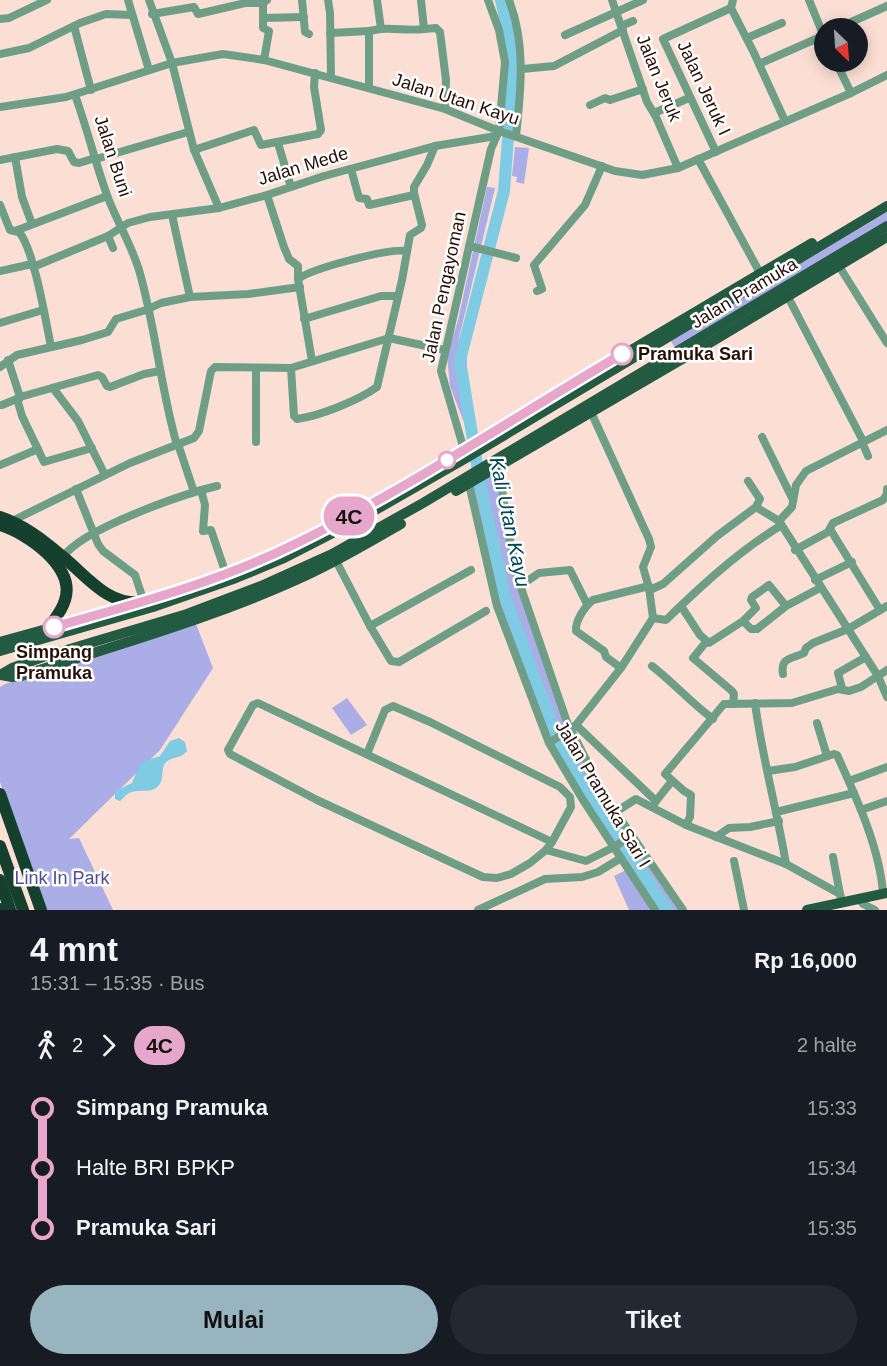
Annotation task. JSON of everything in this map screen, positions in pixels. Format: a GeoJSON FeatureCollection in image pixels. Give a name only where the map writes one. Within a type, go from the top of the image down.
{"type":"FeatureCollection","features":[{"type":"Feature","properties":{"kind":"highway"},"geometry":{"type":"LineString","coordinates":[[7,524],[19,523],[65,555],[99,589],[114,598],[139,602]]}},
{"type":"Feature","properties":{"kind":"highway"},"geometry":{"type":"LineString","coordinates":[[7,524],[50,555],[60,568],[66,584],[66,599],[48,628]]}},
{"type":"Feature","properties":{"kind":"highway"},"geometry":{"type":"LineString","coordinates":[[0,794],[41,910]]}},
{"type":"Feature","properties":{"kind":"highway"},"geometry":{"type":"LineString","coordinates":[[0,820],[32,910]]}},
{"type":"Feature","properties":{"kind":"highway"},"geometry":{"type":"LineString","coordinates":[[0,846],[23,910]]}},
{"type":"Feature","properties":{"kind":"highway"},"geometry":{"type":"LineString","coordinates":[[0,880],[10,910]]}},
{"type":"Feature","properties":{"kind":"main road","name":"Jalan Pramuka"},"geometry":{"type":"LineString","coordinates":[[643,347],[760,273],[887,199]]}},
{"type":"Feature","properties":{"kind":"main road","name":"Jalan Pramuka"},"geometry":{"type":"LineString","coordinates":[[0,642],[139,602],[225,574],[294,545],[481,444],[887,206]]}},
{"type":"Feature","properties":{"kind":"main road","name":"Jalan Pramuka"},"geometry":{"type":"LineString","coordinates":[[0,675],[21,676],[199,619],[306,576],[334,557],[470,481],[887,226]]}},
{"type":"Feature","properties":{"kind":"main road","name":"Jalan Pramuka"},"geometry":{"type":"LineString","coordinates":[[482,472],[499,466],[521,449],[591,412],[887,237]]}},
{"type":"Feature","properties":{"kind":"main road","name":"Jalan Pramuka"},"geometry":{"type":"LineString","coordinates":[[0,651],[158,605],[236,578],[282,559],[358,520],[466,451]]}},
{"type":"Feature","properties":{"kind":"main road"},"geometry":{"type":"LineString","coordinates":[[282,559],[294,545]]}},
{"type":"Feature","properties":{"kind":"main road","name":"Jalan Pramuka"},"geometry":{"type":"LineString","coordinates":[[0,675],[12,668],[43,657],[187,614],[334,557]]}},
{"type":"Feature","properties":{"kind":"main road"},"geometry":{"type":"LineString","coordinates":[[139,602],[158,605]]}},
{"type":"Feature","properties":{"kind":"main road"},"geometry":{"type":"LineString","coordinates":[[187,614],[199,619]]}},
{"type":"Feature","properties":{"kind":"main road"},"geometry":{"type":"LineString","coordinates":[[807,910],[841,898],[859,899],[885,894]]}},
{"type":"Feature","properties":{"kind":"street"},"geometry":{"type":"LineString","coordinates":[[0,19],[9,18],[47,0]]}},
{"type":"Feature","properties":{"kind":"street"},"geometry":{"type":"LineString","coordinates":[[128,0],[149,70]]}},
{"type":"Feature","properties":{"kind":"street"},"geometry":{"type":"LineString","coordinates":[[149,0],[152,14],[172,63],[194,150],[219,208]]}},
{"type":"Feature","properties":{"kind":"street"},"geometry":{"type":"LineString","coordinates":[[302,0],[305,32],[309,34]]}},
{"type":"Feature","properties":{"kind":"street"},"geometry":{"type":"LineString","coordinates":[[328,0],[331,77]]}},
{"type":"Feature","properties":{"kind":"street"},"geometry":{"type":"LineString","coordinates":[[377,0],[381,29]]}},
{"type":"Feature","properties":{"kind":"street"},"geometry":{"type":"LineString","coordinates":[[421,0],[424,29]]}},
{"type":"Feature","properties":{"kind":"street"},"geometry":{"type":"LineString","coordinates":[[488,0],[499,30],[505,62],[506,134]]}},
{"type":"Feature","properties":{"kind":"street","name":"Jalan Jeruk"},"geometry":{"type":"LineString","coordinates":[[612,0],[643,89],[678,168]]}},
{"type":"Feature","properties":{"kind":"street"},"geometry":{"type":"LineString","coordinates":[[565,35],[587,23],[643,0]]}},
{"type":"Feature","properties":{"kind":"street"},"geometry":{"type":"LineString","coordinates":[[152,14],[194,7],[198,14],[245,3],[265,1],[263,28],[269,31],[264,60]]}},
{"type":"Feature","properties":{"kind":"street"},"geometry":{"type":"LineString","coordinates":[[506,134],[522,69],[518,26],[512,1]]}},
{"type":"Feature","properties":{"kind":"street"},"geometry":{"type":"LineString","coordinates":[[812,1],[818,18]]}},
{"type":"Feature","properties":{"kind":"street"},"geometry":{"type":"LineString","coordinates":[[732,4],[785,121]]}},
{"type":"Feature","properties":{"kind":"street","name":"Jalan Jeruk I"},"geometry":{"type":"LineString","coordinates":[[716,152],[663,39],[732,4]]}},
{"type":"Feature","properties":{"kind":"street"},"geometry":{"type":"LineString","coordinates":[[860,18],[887,6]]}},
{"type":"Feature","properties":{"kind":"street"},"geometry":{"type":"LineString","coordinates":[[0,54],[29,48],[74,26],[111,13],[119,16],[132,15]]}},
{"type":"Feature","properties":{"kind":"street"},"geometry":{"type":"LineString","coordinates":[[263,18],[304,17]]}},
{"type":"Feature","properties":{"kind":"street"},"geometry":{"type":"LineString","coordinates":[[522,69],[554,66],[633,21]]}},
{"type":"Feature","properties":{"kind":"street"},"geometry":{"type":"LineString","coordinates":[[747,38],[782,23]]}},
{"type":"Feature","properties":{"kind":"street"},"geometry":{"type":"LineString","coordinates":[[74,26],[91,90]]}},
{"type":"Feature","properties":{"kind":"street"},"geometry":{"type":"LineString","coordinates":[[330,33],[402,27],[408,31],[436,28],[440,32],[445,72],[445,109]]}},
{"type":"Feature","properties":{"kind":"street"},"geometry":{"type":"LineString","coordinates":[[369,31],[369,88]]}},
{"type":"Feature","properties":{"kind":"street"},"geometry":{"type":"LineString","coordinates":[[759,64],[814,41]]}},
{"type":"Feature","properties":{"kind":"street","name":"Jalan Utan Kayu"},"geometry":{"type":"LineString","coordinates":[[0,107],[75,95],[172,63],[223,54],[264,60],[445,109],[506,134],[621,172],[642,175],[678,168],[851,93],[887,75]]}},
{"type":"Feature","properties":{"kind":"street"},"geometry":{"type":"LineString","coordinates":[[841,72],[851,93]]}},
{"type":"Feature","properties":{"kind":"street"},"geometry":{"type":"LineString","coordinates":[[194,150],[254,130],[260,144],[278,143],[321,132],[314,87],[315,74]]}},
{"type":"Feature","properties":{"kind":"street"},"geometry":{"type":"LineString","coordinates":[[590,105],[604,98],[610,100],[643,89]]}},
{"type":"Feature","properties":{"kind":"street","name":"Jalan Buni"},"geometry":{"type":"LineString","coordinates":[[75,95],[107,196],[138,268],[149,308],[162,386],[178,445],[205,505],[202,531],[211,530],[225,574]]}},
{"type":"Feature","properties":{"kind":"street"},"geometry":{"type":"LineString","coordinates":[[654,113],[689,98]]}},
{"type":"Feature","properties":{"kind":"street"},"geometry":{"type":"LineString","coordinates":[[0,160],[57,149],[68,151],[74,162],[79,164],[188,132]]}},
{"type":"Feature","properties":{"kind":"street","name":"Jalan Mede"},"geometry":{"type":"LineString","coordinates":[[120,227],[150,218],[219,208],[351,168],[435,146],[506,134]]}},
{"type":"Feature","properties":{"kind":"street","name":"Jalan Pengayoman"},"geometry":{"type":"LineString","coordinates":[[466,451],[441,371],[491,148],[506,134]]}},
{"type":"Feature","properties":{"kind":"street"},"geometry":{"type":"LineString","coordinates":[[278,143],[291,187]]}},
{"type":"Feature","properties":{"kind":"street"},"geometry":{"type":"LineString","coordinates":[[291,368],[294,416],[297,419],[356,399],[378,384],[410,235],[422,225],[414,187],[428,165],[435,146]]}},
{"type":"Feature","properties":{"kind":"street"},"geometry":{"type":"LineString","coordinates":[[15,158],[22,197],[32,224]]}},
{"type":"Feature","properties":{"kind":"street"},"geometry":{"type":"LineString","coordinates":[[698,159],[760,273]]}},
{"type":"Feature","properties":{"kind":"street"},"geometry":{"type":"LineString","coordinates":[[537,291],[542,289],[534,266],[585,205],[602,166]]}},
{"type":"Feature","properties":{"kind":"street"},"geometry":{"type":"LineString","coordinates":[[351,168],[359,198],[367,199],[370,205],[414,195]]}},
{"type":"Feature","properties":{"kind":"street"},"geometry":{"type":"LineString","coordinates":[[267,195],[289,259],[298,266],[312,361]]}},
{"type":"Feature","properties":{"kind":"street"},"geometry":{"type":"LineString","coordinates":[[0,234],[107,196]]}},
{"type":"Feature","properties":{"kind":"street"},"geometry":{"type":"LineString","coordinates":[[0,205],[13,231],[23,237],[51,347]]}},
{"type":"Feature","properties":{"kind":"street"},"geometry":{"type":"LineString","coordinates":[[172,215],[190,297]]}},
{"type":"Feature","properties":{"kind":"street"},"geometry":{"type":"LineString","coordinates":[[0,271],[32,266],[108,236],[117,232],[120,227]]}},
{"type":"Feature","properties":{"kind":"street"},"geometry":{"type":"LineString","coordinates":[[108,236],[113,248]]}},
{"type":"Feature","properties":{"kind":"street"},"geometry":{"type":"LineString","coordinates":[[469,246],[516,258]]}},
{"type":"Feature","properties":{"kind":"street"},"geometry":{"type":"LineString","coordinates":[[0,367],[17,355],[96,337],[111,330],[116,319],[161,303],[190,297],[248,294],[299,283],[361,257],[407,251]]}},
{"type":"Feature","properties":{"kind":"street"},"geometry":{"type":"LineString","coordinates":[[840,266],[887,343]]}},
{"type":"Feature","properties":{"kind":"street"},"geometry":{"type":"LineString","coordinates":[[304,319],[381,296],[398,296]]}},
{"type":"Feature","properties":{"kind":"street"},"geometry":{"type":"LineString","coordinates":[[788,297],[868,456]]}},
{"type":"Feature","properties":{"kind":"street"},"geometry":{"type":"LineString","coordinates":[[0,323],[43,310]]}},
{"type":"Feature","properties":{"kind":"street"},"geometry":{"type":"LineString","coordinates":[[7,524],[130,463],[195,438],[211,371],[214,367],[291,368],[389,338],[445,350]]}},
{"type":"Feature","properties":{"kind":"street"},"geometry":{"type":"LineString","coordinates":[[8,360],[22,416],[41,459],[45,463],[92,448]]}},
{"type":"Feature","properties":{"kind":"street"},"geometry":{"type":"LineString","coordinates":[[256,369],[256,442]]}},
{"type":"Feature","properties":{"kind":"street"},"geometry":{"type":"LineString","coordinates":[[2,405],[36,391],[98,375],[110,387],[144,374],[160,371]]}},
{"type":"Feature","properties":{"kind":"street"},"geometry":{"type":"LineString","coordinates":[[53,388],[78,422],[105,475]]}},
{"type":"Feature","properties":{"kind":"street"},"geometry":{"type":"LineString","coordinates":[[549,742],[574,731],[621,668],[653,618],[651,588],[643,567],[651,548],[650,539],[591,412]]}},
{"type":"Feature","properties":{"kind":"street"},"geometry":{"type":"LineString","coordinates":[[653,618],[666,620],[755,540],[779,524],[792,507],[796,485],[806,471],[887,430]]}},
{"type":"Feature","properties":{"kind":"street"},"geometry":{"type":"LineString","coordinates":[[762,437],[794,500]]}},
{"type":"Feature","properties":{"kind":"street"},"geometry":{"type":"LineString","coordinates":[[0,465],[38,449]]}},
{"type":"Feature","properties":{"kind":"street","name":"Jalan Pramuka Sari I"},"geometry":{"type":"LineString","coordinates":[[499,466],[507,526],[520,586],[574,731],[604,795],[683,910]]}},
{"type":"Feature","properties":{"kind":"street","name":"Jalan Pramuka Sari I"},"geometry":{"type":"LineString","coordinates":[[470,481],[497,606],[549,742],[655,910]]}},
{"type":"Feature","properties":{"kind":"street"},"geometry":{"type":"LineString","coordinates":[[621,668],[606,657],[604,651],[575,629],[587,604],[593,600],[663,584],[717,536],[756,507],[760,500],[748,481]]}},
{"type":"Feature","properties":{"kind":"street"},"geometry":{"type":"LineString","coordinates":[[65,555],[72,546],[119,520],[197,491],[217,486]]}},
{"type":"Feature","properties":{"kind":"street"},"geometry":{"type":"LineString","coordinates":[[76,489],[93,533],[103,551],[135,574],[139,602]]}},
{"type":"Feature","properties":{"kind":"street"},"geometry":{"type":"LineString","coordinates":[[795,550],[828,532],[833,523],[883,500],[887,489]]}},
{"type":"Feature","properties":{"kind":"street"},"geometry":{"type":"LineString","coordinates":[[756,507],[779,524],[878,676],[887,697]]}},
{"type":"Feature","properties":{"kind":"street"},"geometry":{"type":"LineString","coordinates":[[783,674],[783,662],[804,653],[806,648],[813,643],[848,629],[883,608],[830,529]]}},
{"type":"Feature","properties":{"kind":"street"},"geometry":{"type":"LineString","coordinates":[[334,557],[391,661],[399,662],[486,611]]}},
{"type":"Feature","properties":{"kind":"street"},"geometry":{"type":"LineString","coordinates":[[743,621],[751,629],[757,628],[817,584],[852,562]]}},
{"type":"Feature","properties":{"kind":"street"},"geometry":{"type":"LineString","coordinates":[[370,626],[471,570]]}},
{"type":"Feature","properties":{"kind":"street"},"geometry":{"type":"LineString","coordinates":[[520,586],[538,573],[570,570],[587,604]]}},
{"type":"Feature","properties":{"kind":"street"},"geometry":{"type":"LineString","coordinates":[[706,642],[711,643],[743,621],[756,608],[751,600],[752,597],[769,585],[786,606]]}},
{"type":"Feature","properties":{"kind":"street"},"geometry":{"type":"LineString","coordinates":[[651,588],[664,596]]}},
{"type":"Feature","properties":{"kind":"street"},"geometry":{"type":"LineString","coordinates":[[681,606],[706,642]]}},
{"type":"Feature","properties":{"kind":"street"},"geometry":{"type":"LineString","coordinates":[[706,642],[694,656],[694,660],[732,691],[733,704]]}},
{"type":"Feature","properties":{"kind":"street"},"geometry":{"type":"LineString","coordinates":[[842,688],[838,673],[866,657]]}},
{"type":"Feature","properties":{"kind":"street"},"geometry":{"type":"LineString","coordinates":[[652,666],[674,683],[694,705],[712,719]]}},
{"type":"Feature","properties":{"kind":"street"},"geometry":{"type":"LineString","coordinates":[[686,825],[690,813],[691,795],[665,775],[666,771],[724,704],[792,703],[842,688],[849,691],[887,670]]}},
{"type":"Feature","properties":{"kind":"street"},"geometry":{"type":"LineString","coordinates":[[367,754],[385,710],[393,706],[430,722],[566,791],[570,797],[571,807],[552,842],[530,863],[511,874],[497,878],[483,877],[317,800],[230,754],[228,750],[253,705],[258,703],[552,842]]}},
{"type":"Feature","properties":{"kind":"street"},"geometry":{"type":"LineString","coordinates":[[756,703],[758,727],[786,864]]}},
{"type":"Feature","properties":{"kind":"street"},"geometry":{"type":"LineString","coordinates":[[817,723],[827,756]]}},
{"type":"Feature","properties":{"kind":"street"},"geometry":{"type":"LineString","coordinates":[[574,731],[654,804],[686,825],[786,864],[841,898]]}},
{"type":"Feature","properties":{"kind":"street"},"geometry":{"type":"LineString","coordinates":[[768,771],[795,767],[837,755],[861,810],[885,894]]}},
{"type":"Feature","properties":{"kind":"street"},"geometry":{"type":"LineString","coordinates":[[849,781],[887,767]]}},
{"type":"Feature","properties":{"kind":"street"},"geometry":{"type":"LineString","coordinates":[[654,804],[672,781]]}},
{"type":"Feature","properties":{"kind":"street"},"geometry":{"type":"LineString","coordinates":[[716,837],[729,828],[750,827],[854,793]]}},
{"type":"Feature","properties":{"kind":"street"},"geometry":{"type":"LineString","coordinates":[[617,811],[636,799],[654,804]]}},
{"type":"Feature","properties":{"kind":"street"},"geometry":{"type":"LineString","coordinates":[[861,810],[887,801]]}},
{"type":"Feature","properties":{"kind":"street"},"geometry":{"type":"LineString","coordinates":[[546,849],[586,861],[631,836]]}},
{"type":"Feature","properties":{"kind":"street"},"geometry":{"type":"LineString","coordinates":[[833,857],[841,898]]}},
{"type":"Feature","properties":{"kind":"street"},"geometry":{"type":"LineString","coordinates":[[478,910],[545,879],[582,877],[597,872],[621,858]]}},
{"type":"Feature","properties":{"kind":"street"},"geometry":{"type":"LineString","coordinates":[[734,861],[744,910]]}},
{"type":"Feature","properties":{"kind":"street"},"geometry":{"type":"LineString","coordinates":[[859,899],[862,904],[871,909]]}},
{"type":"Feature","properties":{"kind":"green space"},"geometry":{"type":"Polygon","coordinates":[[[515,147],[529,148],[524,184],[516,182],[517,177],[512,176],[515,147]]]}},
{"type":"Feature","properties":{"kind":"green space"},"geometry":{"type":"Polygon","coordinates":[[[487,187],[495,188],[459,338],[456,360],[468,424],[466,428],[450,386],[447,356],[458,320],[487,187]]]}},
{"type":"Feature","properties":{"kind":"green space"},"geometry":{"type":"Polygon","coordinates":[[[887,212],[887,221],[675,348],[671,341],[887,212]]]}},
{"type":"Feature","properties":{"kind":"green space"},"geometry":{"type":"Polygon","coordinates":[[[499,466],[515,565],[571,729],[604,795],[684,910],[629,910],[614,876],[628,869],[548,741],[497,606],[470,485],[499,466]]]}},
{"type":"Feature","properties":{"kind":"green space","name":"Link In Park"},"geometry":{"type":"Polygon","coordinates":[[[196,624],[213,668],[160,750],[69,839],[79,838],[113,910],[41,910],[0,782],[0,687],[196,624]]]}},
{"type":"Feature","properties":{"kind":"green space"},"geometry":{"type":"Polygon","coordinates":[[[347,698],[367,725],[351,735],[332,708],[347,698]]]}},
{"type":"Feature","properties":{"kind":"shaded area"},"geometry":{"type":"Polygon","coordinates":[[[179,738],[185,742],[187,751],[166,762],[161,782],[156,788],[127,794],[120,801],[115,799],[115,791],[132,783],[141,764],[160,756],[170,741],[179,738]]]}},
{"type":"Feature","properties":{"kind":"waterway","name":"Kali Utan Kayu"},"geometry":{"type":"LineString","coordinates":[[501,0],[514,59],[504,191],[461,356],[480,483],[505,597],[562,751],[667,910]]}},
{"type":"Feature","properties":{"kind":"bus line","name":"4C"},"geometry":{"type":"LineString","coordinates":[[54,627],[144,602],[238,569],[294,545],[415,478],[622,354]]}},
{"type":"Feature","properties":{"kind":"place","name":"Pramuka Sari"},"geometry":{"type":"Point","coordinates":[622,354]}},
{"type":"Feature","properties":{"kind":"place","name":"Simpang Pramuka"},"geometry":{"type":"Point","coordinates":[54,627]}}]}
